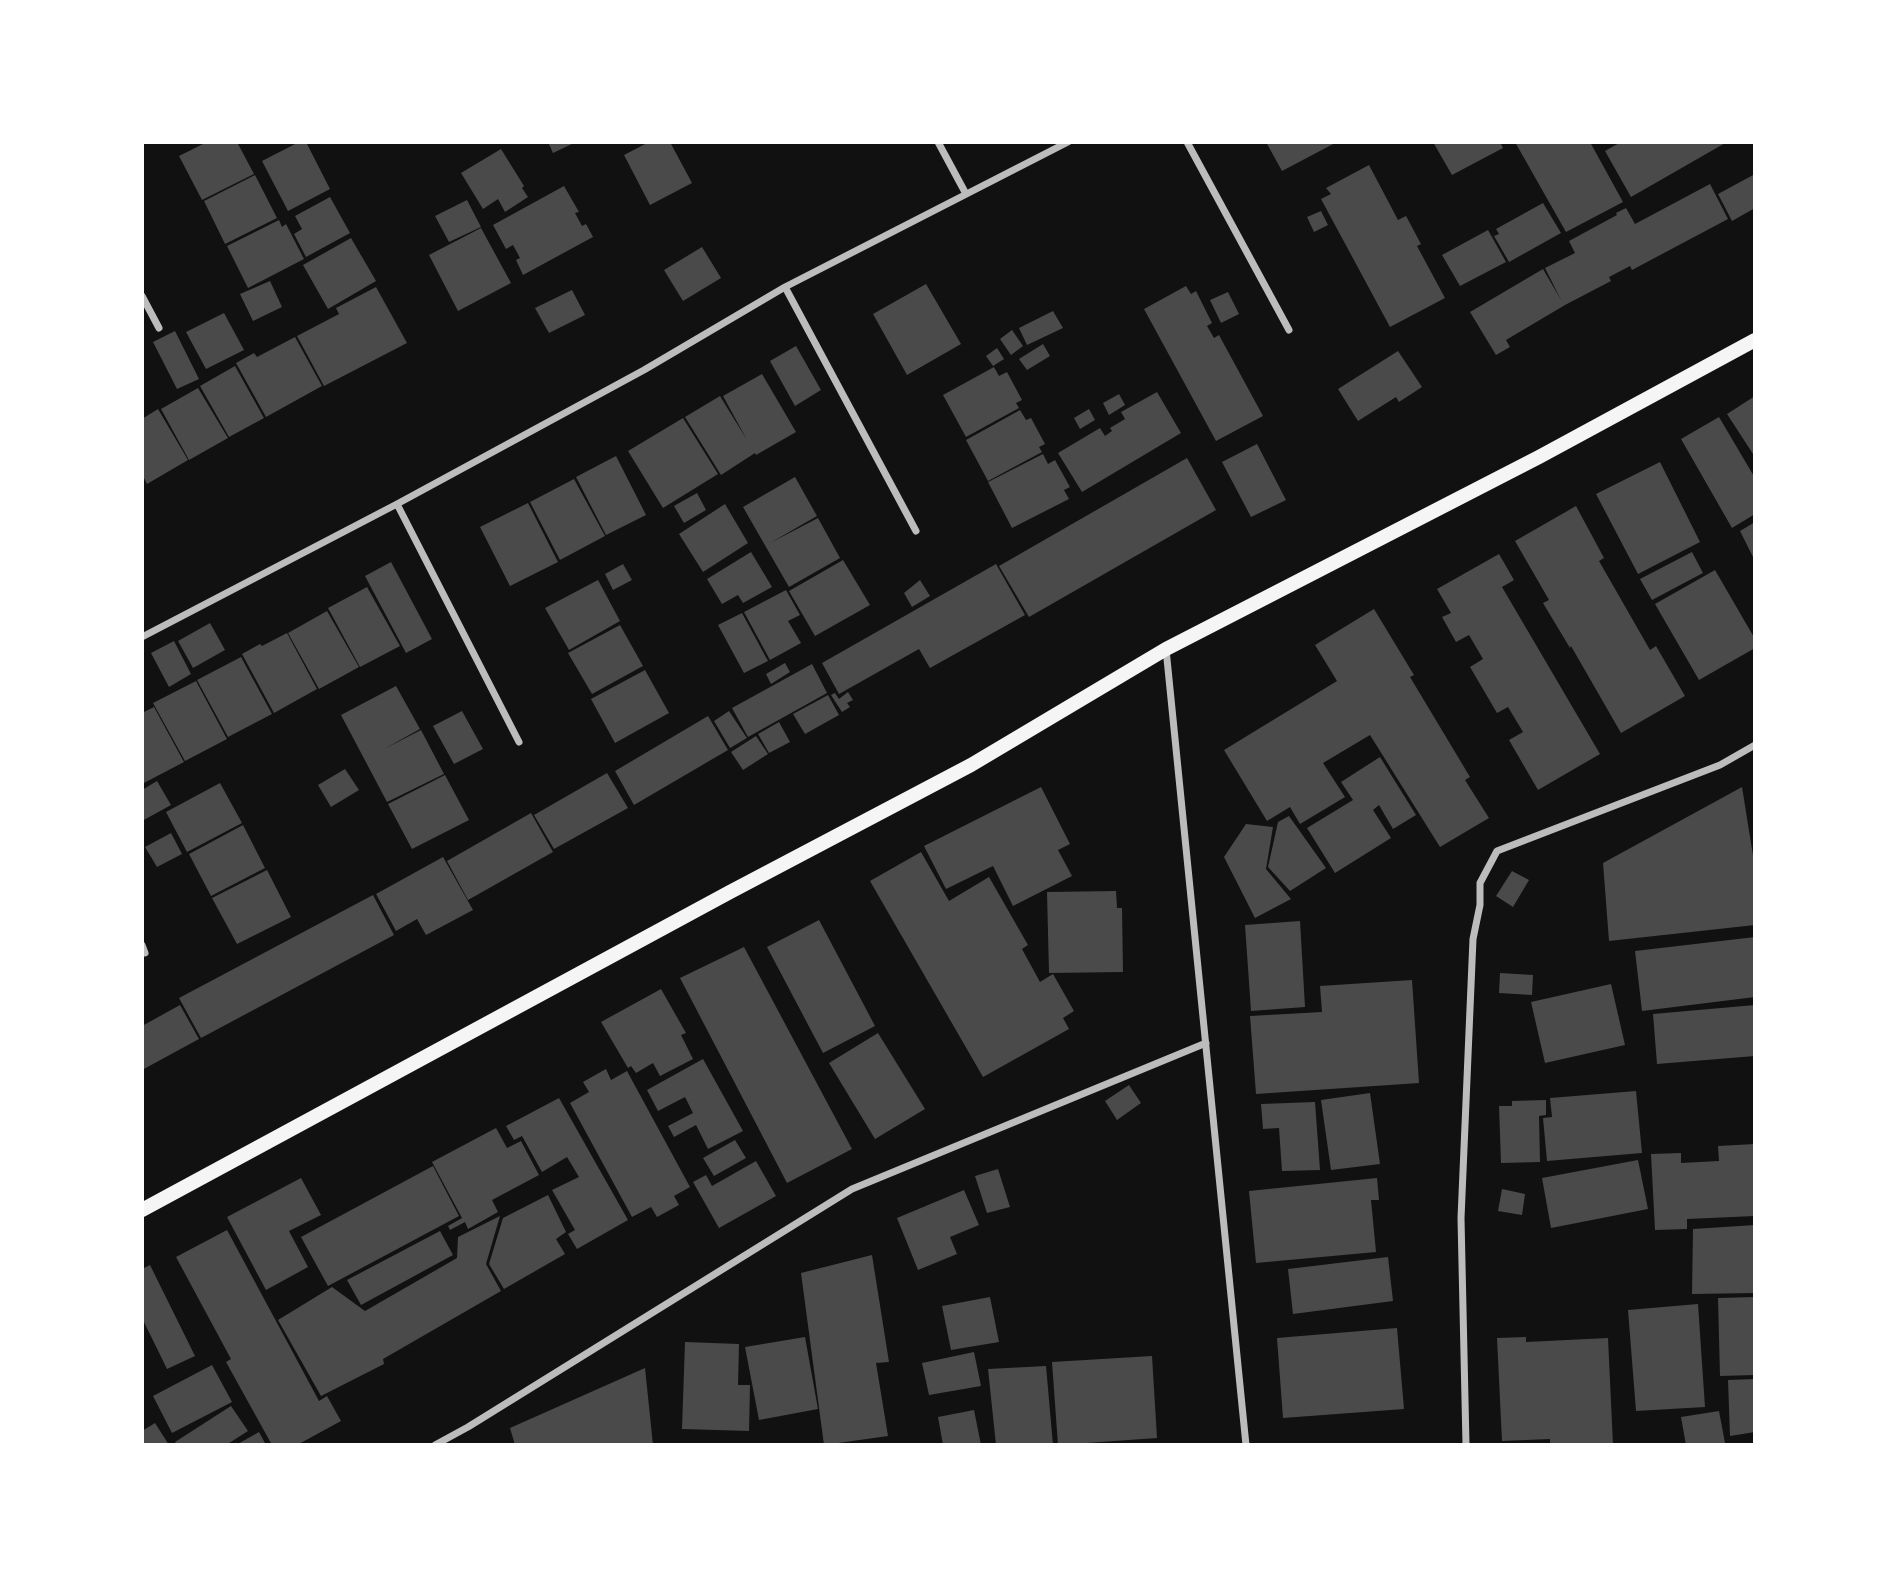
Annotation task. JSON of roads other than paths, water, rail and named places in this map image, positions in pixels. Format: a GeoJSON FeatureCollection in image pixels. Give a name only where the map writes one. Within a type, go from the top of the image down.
{"type":"FeatureCollection","features":[{"type":"Feature","properties":{"kind":"main road"},"geometry":{"type":"LineString","coordinates":[[142,1210],[971,765],[1166,649],[1539,457],[1755,340]]}},
{"type":"Feature","properties":{"kind":"street"},"geometry":{"type":"LineString","coordinates":[[938,142],[966,194]]}},
{"type":"Feature","properties":{"kind":"street"},"geometry":{"type":"LineString","coordinates":[[142,637],[397,504],[644,370],[785,288],[1068,142]]}},
{"type":"Feature","properties":{"kind":"street"},"geometry":{"type":"LineString","coordinates":[[1188,142],[1289,330]]}},
{"type":"Feature","properties":{"kind":"street"},"geometry":{"type":"LineString","coordinates":[[785,288],[916,531]]}},
{"type":"Feature","properties":{"kind":"street"},"geometry":{"type":"LineString","coordinates":[[142,296],[159,328]]}},
{"type":"Feature","properties":{"kind":"street"},"geometry":{"type":"LineString","coordinates":[[397,504],[519,742]]}},
{"type":"Feature","properties":{"kind":"street"},"geometry":{"type":"LineString","coordinates":[[1166,649],[1245,1445]]}},
{"type":"Feature","properties":{"kind":"street"},"geometry":{"type":"LineString","coordinates":[[1466,1445],[1461,1219],[1473,939],[1480,905],[1480,883],[1497,850],[1720,765],[1755,745]]}},
{"type":"Feature","properties":{"kind":"street"},"geometry":{"type":"LineString","coordinates":[[435,1445],[852,1189],[1206,1043]]}}]}
